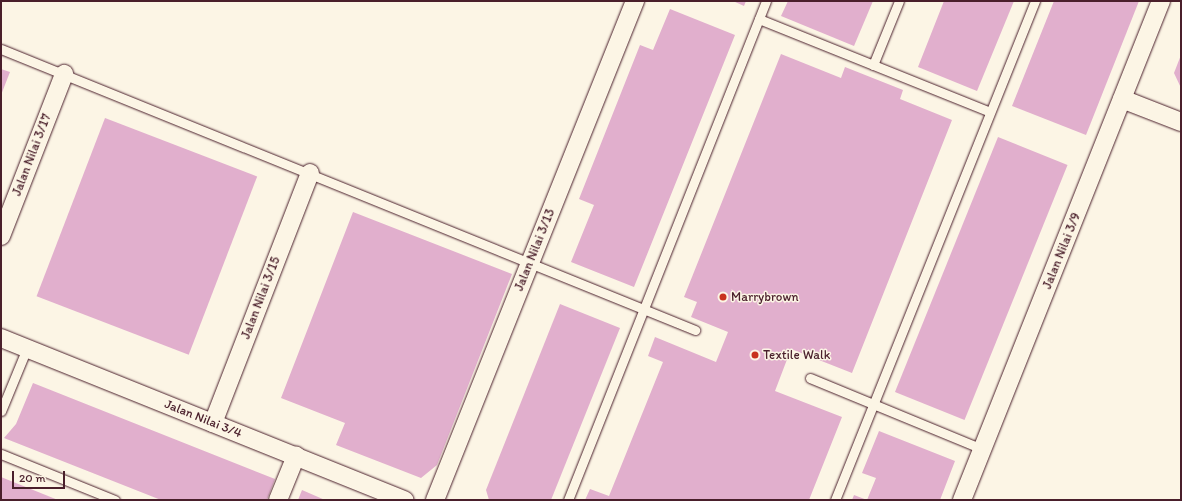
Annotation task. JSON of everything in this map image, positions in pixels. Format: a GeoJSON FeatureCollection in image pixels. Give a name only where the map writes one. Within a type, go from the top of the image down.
{"type":"FeatureCollection","features":[{"type":"Feature","properties":{"kind":"street","name":"Jalan Nilai 3/13"},"geometry":{"type":"LineString","coordinates":[[435,500],[634,1]]}},
{"type":"Feature","properties":{"kind":"street","name":"Jalan Nilai 3/9"},"geometry":{"type":"LineString","coordinates":[[962,500],[1161,1]]}},
{"type":"Feature","properties":{"kind":"street","name":"Jalan Nilai 3/17"},"geometry":{"type":"LineString","coordinates":[[1,236],[64,74]]}},
{"type":"Feature","properties":{"kind":"street"},"geometry":{"type":"LineString","coordinates":[[1122,98],[1181,122]]}},
{"type":"Feature","properties":{"kind":"street","name":"Jalan Nilai 3/15"},"geometry":{"type":"LineString","coordinates":[[213,423],[310,173]]}},
{"type":"Feature","properties":{"kind":"street","name":"Jalan Nilai 3/4"},"geometry":{"type":"LineString","coordinates":[[1,338],[404,500]]}},
{"type":"Feature","properties":{"kind":"street"},"geometry":{"type":"LineString","coordinates":[[278,500],[296,456]]}},
{"type":"Feature","properties":{"kind":"lane"},"geometry":{"type":"LineString","coordinates":[[568,500],[642,308],[766,1]]}},
{"type":"Feature","properties":{"kind":"lane"},"geometry":{"type":"LineString","coordinates":[[873,65],[899,1]]}},
{"type":"Feature","properties":{"kind":"lane"},"geometry":{"type":"LineString","coordinates":[[836,500],[1035,1]]}},
{"type":"Feature","properties":{"kind":"lane"},"geometry":{"type":"LineString","coordinates":[[759,19],[990,112]]}},
{"type":"Feature","properties":{"kind":"lane"},"geometry":{"type":"LineString","coordinates":[[1,49],[695,330]]}},
{"type":"Feature","properties":{"kind":"lane"},"geometry":{"type":"LineString","coordinates":[[1,411],[27,348]]}},
{"type":"Feature","properties":{"kind":"lane"},"geometry":{"type":"LineString","coordinates":[[810,378],[982,449]]}},
{"type":"Feature","properties":{"kind":"lane"},"geometry":{"type":"LineString","coordinates":[[1,454],[115,500]]}},
{"type":"Feature","properties":{"kind":"building"},"geometry":{"type":"Polygon","coordinates":[[[733,1],[746,1],[744,6],[733,1]]]}},
{"type":"Feature","properties":{"kind":"building"},"geometry":{"type":"Polygon","coordinates":[[[788,1],[873,1],[854,46],[781,16],[788,1]]]}},
{"type":"Feature","properties":{"kind":"building"},"geometry":{"type":"Polygon","coordinates":[[[944,1],[1014,1],[977,91],[918,67],[944,1]]]}},
{"type":"Feature","properties":{"kind":"building"},"geometry":{"type":"Polygon","coordinates":[[[1054,1],[1139,1],[1086,135],[1012,106],[1054,1]]]}},
{"type":"Feature","properties":{"kind":"building"},"geometry":{"type":"Polygon","coordinates":[[[670,9],[735,35],[634,287],[571,262],[594,205],[579,199],[640,45],[653,50],[670,9]]]}},
{"type":"Feature","properties":{"kind":"building"},"geometry":{"type":"Polygon","coordinates":[[[781,54],[841,78],[845,67],[903,90],[900,99],[952,120],[852,373],[791,349],[775,391],[842,417],[809,500],[585,500],[590,489],[609,496],[663,362],[648,356],[655,337],[716,362],[728,332],[691,317],[697,302],[684,297],[781,54]]]}},
{"type":"Feature","properties":{"kind":"building"},"geometry":{"type":"Polygon","coordinates":[[[1181,55],[1181,88],[1174,73],[1181,55]]]}},
{"type":"Feature","properties":{"kind":"building"},"geometry":{"type":"Polygon","coordinates":[[[1,69],[10,72],[1,95],[1,69]]]}},
{"type":"Feature","properties":{"kind":"building"},"geometry":{"type":"Polygon","coordinates":[[[105,118],[257,176],[189,355],[37,296],[105,118]]]}},
{"type":"Feature","properties":{"kind":"building"},"geometry":{"type":"Polygon","coordinates":[[[998,137],[1068,165],[965,420],[895,392],[998,137]]]}},
{"type":"Feature","properties":{"kind":"building"},"geometry":{"type":"Polygon","coordinates":[[[353,212],[512,274],[437,465],[421,478],[336,445],[345,423],[281,398],[353,212]]]}},
{"type":"Feature","properties":{"kind":"building"},"geometry":{"type":"Polygon","coordinates":[[[560,304],[620,328],[551,500],[489,500],[486,490],[560,304]]]}},
{"type":"Feature","properties":{"kind":"building"},"geometry":{"type":"Polygon","coordinates":[[[33,383],[275,479],[267,500],[161,500],[4,438],[16,424],[33,383]]]}},
{"type":"Feature","properties":{"kind":"building"},"geometry":{"type":"Polygon","coordinates":[[[879,431],[955,461],[940,500],[867,500],[876,478],[862,473],[879,431]]]}},
{"type":"Feature","properties":{"kind":"building"},"geometry":{"type":"Polygon","coordinates":[[[1,477],[58,500],[1,500],[1,477]]]}},
{"type":"Feature","properties":{"kind":"building"},"geometry":{"type":"Polygon","coordinates":[[[302,490],[325,500],[298,500],[302,490]]]}},
{"type":"Feature","properties":{"kind":"building"},"geometry":{"type":"Polygon","coordinates":[[[854,495],[867,500],[852,500],[854,495]]]}},
{"type":"Feature","properties":{"kind":"place","name":"Marrybrown"},"geometry":{"type":"Point","coordinates":[723,297]}},
{"type":"Feature","properties":{"kind":"place","name":"Textile Walk"},"geometry":{"type":"Point","coordinates":[755,355]}}]}
